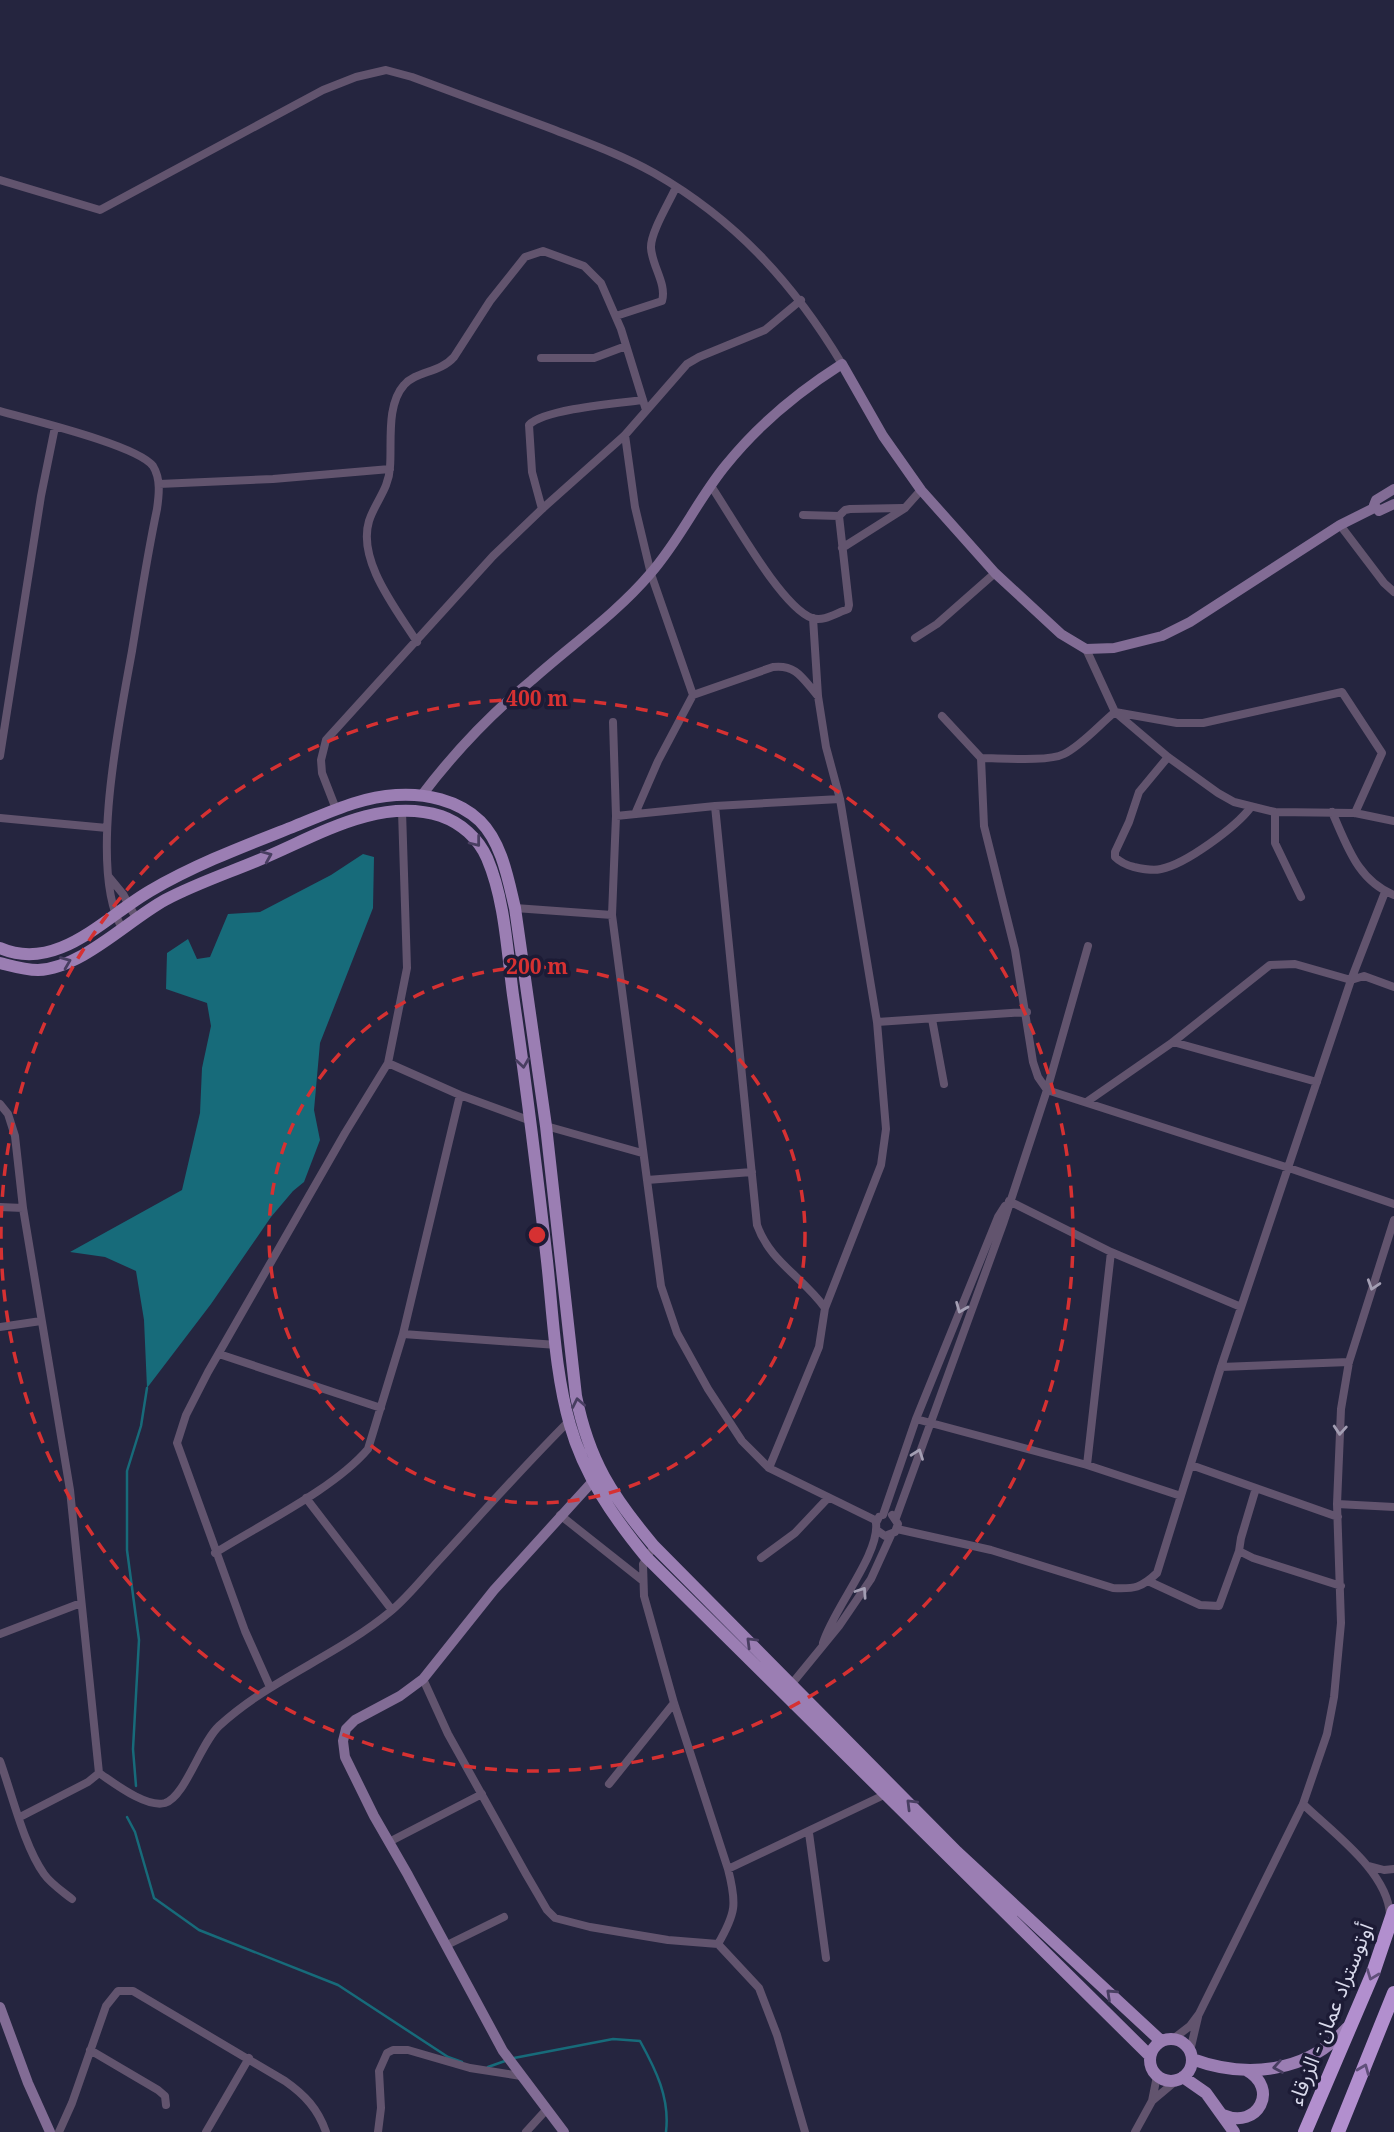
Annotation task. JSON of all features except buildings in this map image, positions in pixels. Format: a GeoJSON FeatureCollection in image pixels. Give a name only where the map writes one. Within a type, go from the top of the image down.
{"type":"FeatureCollection","features":[{"type":"Feature","properties":{"kind":"highway","name":"أوتوستراد عمان - الزرقاء"},"geometry":{"type":"LineString","coordinates":[[1305,2132],[1354,2019],[1392,1917]]}},
{"type":"Feature","properties":{"kind":"highway"},"geometry":{"type":"LineString","coordinates":[[1338,2132],[1394,1993]]}},
{"type":"Feature","properties":{"kind":"main road"},"geometry":{"type":"LineString","coordinates":[[0,948],[27,956],[54,952],[158,887],[210,861],[336,809],[379,797],[422,795],[442,799],[468,811],[490,833],[507,873],[515,908],[513,943],[531,1121],[557,1345],[569,1421],[593,1481],[623,1529],[646,1557],[788,1688],[957,1852],[1167,2040],[1185,2045],[1191,2055],[1218,2067],[1280,2068],[1312,2056],[1331,2044],[1354,2019]]}},
{"type":"Feature","properties":{"kind":"main road"},"geometry":{"type":"LineString","coordinates":[[0,963],[38,970],[54,967],[76,958],[175,895],[341,824],[366,817],[402,811],[421,812],[443,817],[462,827],[476,839],[492,872],[513,943],[546,1126],[566,1322],[582,1424],[590,1450],[612,1491],[654,1546],[884,1795],[1150,2056]]}},
{"type":"Feature","properties":{"kind":"main road"},"geometry":{"type":"LineString","coordinates":[[1167,2040],[1156,2045],[1150,2056],[1152,2070],[1163,2079],[1180,2078],[1206,2093],[1234,2132]]}},
{"type":"Feature","properties":{"kind":"main road"},"geometry":{"type":"LineString","coordinates":[[1180,2078],[1187,2072],[1191,2055]]}},
{"type":"Feature","properties":{"kind":"main road"},"geometry":{"type":"LineString","coordinates":[[1223,2115],[1242,2119],[1251,2116],[1258,2109],[1263,2091],[1260,2081],[1245,2069]]}},
{"type":"Feature","properties":{"kind":"street"},"geometry":{"type":"LineString","coordinates":[[0,180],[100,210],[323,90],[356,77],[386,70],[412,77],[591,144],[643,167],[676,187],[715,214],[751,245],[801,300],[877,426],[921,490],[995,573],[1061,634],[1086,649],[1114,648],[1162,636],[1190,622],[1340,525],[1374,508],[1382,510],[1394,504]]}},
{"type":"Feature","properties":{"kind":"street"},"geometry":{"type":"LineString","coordinates":[[616,316],[662,301],[663,289],[651,251],[651,241],[676,187]]}},
{"type":"Feature","properties":{"kind":"street"},"geometry":{"type":"LineString","coordinates":[[417,642],[380,582],[372,567],[370,555],[368,524],[389,480],[393,407],[403,385],[411,379],[447,365],[490,301],[526,257],[543,251],[584,266],[601,283],[616,316],[646,410]]}},
{"type":"Feature","properties":{"kind":"street"},"geometry":{"type":"LineString","coordinates":[[336,809],[322,773],[321,760],[326,740],[485,564],[541,509],[625,435],[687,364],[765,330],[801,300]]}},
{"type":"Feature","properties":{"kind":"street"},"geometry":{"type":"LineString","coordinates":[[541,358],[594,358],[626,346]]}},
{"type":"Feature","properties":{"kind":"street"},"geometry":{"type":"LineString","coordinates":[[422,795],[436,776],[528,682],[623,602],[651,573],[682,533],[726,465],[781,407],[842,365]]}},
{"type":"Feature","properties":{"kind":"street"},"geometry":{"type":"LineString","coordinates":[[541,509],[532,472],[529,425],[549,414],[643,400]]}},
{"type":"Feature","properties":{"kind":"street"},"geometry":{"type":"LineString","coordinates":[[0,411],[137,453],[152,465],[159,484],[121,716],[107,828],[109,877],[115,915],[122,928]]}},
{"type":"Feature","properties":{"kind":"street"},"geometry":{"type":"LineString","coordinates":[[0,756],[2,718],[55,428]]}},
{"type":"Feature","properties":{"kind":"street"},"geometry":{"type":"LineString","coordinates":[[625,435],[635,508],[651,573],[694,695]]}},
{"type":"Feature","properties":{"kind":"street"},"geometry":{"type":"LineString","coordinates":[[159,484],[274,479],[390,469]]}},
{"type":"Feature","properties":{"kind":"street"},"geometry":{"type":"LineString","coordinates":[[711,486],[786,597],[800,611],[813,618],[824,619],[848,608],[849,605],[839,516]]}},
{"type":"Feature","properties":{"kind":"street"},"geometry":{"type":"LineString","coordinates":[[1374,508],[1376,500],[1394,489]]}},
{"type":"Feature","properties":{"kind":"street"},"geometry":{"type":"LineString","coordinates":[[842,548],[905,509],[921,490]]}},
{"type":"Feature","properties":{"kind":"street"},"geometry":{"type":"LineString","coordinates":[[803,515],[839,516],[849,509],[905,509]]}},
{"type":"Feature","properties":{"kind":"street"},"geometry":{"type":"LineString","coordinates":[[1340,525],[1384,583],[1394,592]]}},
{"type":"Feature","properties":{"kind":"street"},"geometry":{"type":"LineString","coordinates":[[915,638],[937,624],[995,573]]}},
{"type":"Feature","properties":{"kind":"street"},"geometry":{"type":"LineString","coordinates":[[769,1468],[819,1348],[825,1308],[881,1165],[886,1129],[877,1022],[840,799],[826,747],[818,696],[813,618]]}},
{"type":"Feature","properties":{"kind":"street"},"geometry":{"type":"LineString","coordinates":[[1086,649],[1115,712],[1168,757],[1234,802],[1275,812],[1355,813],[1394,821]]}},
{"type":"Feature","properties":{"kind":"street"},"geometry":{"type":"LineString","coordinates":[[635,814],[657,761],[694,695],[785,665],[796,671],[818,696]]}},
{"type":"Feature","properties":{"kind":"street"},"geometry":{"type":"LineString","coordinates":[[1115,712],[1177,723],[1203,723],[1344,693],[1382,753],[1355,813]]}},
{"type":"Feature","properties":{"kind":"street"},"geometry":{"type":"LineString","coordinates":[[981,758],[1048,758],[1061,755],[1115,712]]}},
{"type":"Feature","properties":{"kind":"street"},"geometry":{"type":"LineString","coordinates":[[942,716],[981,758],[984,826],[1007,911],[1027,1012],[1033,1062],[1038,1077],[1047,1090],[1088,1101],[1394,1204]]}},
{"type":"Feature","properties":{"kind":"street"},"geometry":{"type":"LineString","coordinates":[[613,722],[616,816],[612,915],[661,1286],[677,1333],[742,1441],[769,1468],[828,1498],[880,1518],[891,1515],[895,1518]]}},
{"type":"Feature","properties":{"kind":"street"},"geometry":{"type":"LineString","coordinates":[[1168,757],[1139,792],[1115,852],[1119,862],[1146,870],[1176,864],[1190,858],[1236,824],[1251,807]]}},
{"type":"Feature","properties":{"kind":"street"},"geometry":{"type":"LineString","coordinates":[[436,776],[442,799]]}},
{"type":"Feature","properties":{"kind":"street"},"geometry":{"type":"LineString","coordinates":[[616,816],[715,806],[840,799]]}},
{"type":"Feature","properties":{"kind":"street"},"geometry":{"type":"LineString","coordinates":[[715,806],[757,1226],[762,1242],[769,1251],[813,1292],[825,1308]]}},
{"type":"Feature","properties":{"kind":"street"},"geometry":{"type":"LineString","coordinates":[[270,1687],[215,1553],[177,1443],[186,1415],[219,1354],[388,1063],[407,968],[402,811]]}},
{"type":"Feature","properties":{"kind":"street"},"geometry":{"type":"LineString","coordinates":[[1275,812],[1275,843],[1301,897]]}},
{"type":"Feature","properties":{"kind":"street"},"geometry":{"type":"LineString","coordinates":[[1332,812],[1358,868],[1385,892],[1394,895]]}},
{"type":"Feature","properties":{"kind":"street"},"geometry":{"type":"LineString","coordinates":[[0,818],[107,828]]}},
{"type":"Feature","properties":{"kind":"street"},"geometry":{"type":"LineString","coordinates":[[109,877],[123,894],[136,918]]}},
{"type":"Feature","properties":{"kind":"street"},"geometry":{"type":"LineString","coordinates":[[878,1531],[885,1536],[894,1532],[991,1550],[1113,1588],[1143,1586],[1157,1573],[1241,1307],[1351,980],[1385,892]]}},
{"type":"Feature","properties":{"kind":"street"},"geometry":{"type":"LineString","coordinates":[[515,908],[612,915]]}},
{"type":"Feature","properties":{"kind":"street"},"geometry":{"type":"LineString","coordinates":[[788,1688],[839,1626],[871,1579],[894,1532],[895,1518],[1003,1224],[1047,1090],[1088,946]]}},
{"type":"Feature","properties":{"kind":"street"},"geometry":{"type":"LineString","coordinates":[[1088,1101],[1173,1042],[1270,965],[1295,964],[1351,980],[1364,976],[1394,987]]}},
{"type":"Feature","properties":{"kind":"street"},"geometry":{"type":"LineString","coordinates":[[877,1022],[1027,1012]]}},
{"type":"Feature","properties":{"kind":"street"},"geometry":{"type":"LineString","coordinates":[[932,1019],[944,1084]]}},
{"type":"Feature","properties":{"kind":"street"},"geometry":{"type":"LineString","coordinates":[[1173,1042],[1317,1082]]}},
{"type":"Feature","properties":{"kind":"street"},"geometry":{"type":"LineString","coordinates":[[388,1063],[460,1095],[531,1121]]}},
{"type":"Feature","properties":{"kind":"street"},"geometry":{"type":"LineString","coordinates":[[215,1553],[306,1498],[356,1464],[368,1449],[403,1334],[460,1095]]}},
{"type":"Feature","properties":{"kind":"street"},"geometry":{"type":"LineString","coordinates":[[0,1104],[8,1114],[15,1136],[23,1208],[70,1490],[99,1773]]}},
{"type":"Feature","properties":{"kind":"street"},"geometry":{"type":"LineString","coordinates":[[546,1126],[642,1153]]}},
{"type":"Feature","properties":{"kind":"street"},"geometry":{"type":"LineString","coordinates":[[647,1181],[752,1172]]}},
{"type":"Feature","properties":{"kind":"street"},"geometry":{"type":"LineString","coordinates":[[1009,1201],[1111,1252],[1241,1307]]}},
{"type":"Feature","properties":{"kind":"street"},"geometry":{"type":"LineString","coordinates":[[823,1643],[831,1621],[859,1572],[878,1531],[880,1518],[916,1419],[998,1217],[1009,1201]]}},
{"type":"Feature","properties":{"kind":"street"},"geometry":{"type":"LineString","coordinates":[[0,1207],[23,1208]]}},
{"type":"Feature","properties":{"kind":"street"},"geometry":{"type":"LineString","coordinates":[[1167,2040],[1190,2026],[1199,2014],[1303,1804],[1327,1734],[1334,1697],[1341,1623],[1337,1504],[1341,1409],[1349,1362],[1394,1220]]}},
{"type":"Feature","properties":{"kind":"street"},"geometry":{"type":"LineString","coordinates":[[1087,1465],[1111,1252]]}},
{"type":"Feature","properties":{"kind":"street"},"geometry":{"type":"LineString","coordinates":[[0,1327],[41,1321]]}},
{"type":"Feature","properties":{"kind":"street"},"geometry":{"type":"LineString","coordinates":[[403,1334],[557,1345]]}},
{"type":"Feature","properties":{"kind":"street"},"geometry":{"type":"LineString","coordinates":[[219,1354],[382,1408]]}},
{"type":"Feature","properties":{"kind":"street"},"geometry":{"type":"LineString","coordinates":[[1221,1367],[1349,1362]]}},
{"type":"Feature","properties":{"kind":"street"},"geometry":{"type":"LineString","coordinates":[[916,1419],[1087,1465],[1181,1496]]}},
{"type":"Feature","properties":{"kind":"street"},"geometry":{"type":"LineString","coordinates":[[99,1773],[147,1801],[167,1803],[181,1791],[202,1747],[212,1733],[270,1687],[348,1642],[392,1610],[526,1463],[569,1421]]}},
{"type":"Feature","properties":{"kind":"street"},"geometry":{"type":"LineString","coordinates":[[1191,1465],[1338,1517]]}},
{"type":"Feature","properties":{"kind":"street"},"geometry":{"type":"LineString","coordinates":[[564,2132],[503,2051],[364,1797],[345,1757],[343,1736],[355,1720],[400,1696],[423,1679],[494,1590],[593,1481]]}},
{"type":"Feature","properties":{"kind":"street"},"geometry":{"type":"LineString","coordinates":[[1148,1581],[1200,1605],[1219,1606],[1239,1551],[1256,1488]]}},
{"type":"Feature","properties":{"kind":"street"},"geometry":{"type":"LineString","coordinates":[[306,1498],[392,1610]]}},
{"type":"Feature","properties":{"kind":"street"},"geometry":{"type":"LineString","coordinates":[[761,1558],[795,1533],[828,1498]]}},
{"type":"Feature","properties":{"kind":"street"},"geometry":{"type":"LineString","coordinates":[[1337,1504],[1394,1507]]}},
{"type":"Feature","properties":{"kind":"street"},"geometry":{"type":"LineString","coordinates":[[561,1515],[642,1580]]}},
{"type":"Feature","properties":{"kind":"street"},"geometry":{"type":"LineString","coordinates":[[654,1546],[643,1564],[642,1580],[674,1703],[734,1891],[732,1919],[718,1944]]}},
{"type":"Feature","properties":{"kind":"street"},"geometry":{"type":"LineString","coordinates":[[1239,1551],[1340,1586]]}},
{"type":"Feature","properties":{"kind":"street"},"geometry":{"type":"LineString","coordinates":[[0,1634],[81,1603]]}},
{"type":"Feature","properties":{"kind":"street"},"geometry":{"type":"LineString","coordinates":[[423,1679],[448,1734],[538,1896],[555,1918],[590,1927],[668,1940],[718,1944],[759,1988],[777,2035],[805,2132]]}},
{"type":"Feature","properties":{"kind":"street"},"geometry":{"type":"LineString","coordinates":[[609,1784],[674,1703]]}},
{"type":"Feature","properties":{"kind":"street"},"geometry":{"type":"LineString","coordinates":[[0,1761],[28,1841],[44,1874],[52,1884],[72,1899]]}},
{"type":"Feature","properties":{"kind":"street"},"geometry":{"type":"LineString","coordinates":[[20,1817],[88,1782],[99,1773]]}},
{"type":"Feature","properties":{"kind":"street"},"geometry":{"type":"LineString","coordinates":[[389,1842],[482,1794]]}},
{"type":"Feature","properties":{"kind":"street"},"geometry":{"type":"LineString","coordinates":[[729,1869],[884,1795]]}},
{"type":"Feature","properties":{"kind":"street"},"geometry":{"type":"LineString","coordinates":[[1303,1804],[1383,1885],[1392,1917]]}},
{"type":"Feature","properties":{"kind":"street"},"geometry":{"type":"LineString","coordinates":[[809,1833],[826,1958]]}},
{"type":"Feature","properties":{"kind":"street"},"geometry":{"type":"LineString","coordinates":[[1366,1865],[1374,1869],[1394,1869]]}},
{"type":"Feature","properties":{"kind":"street"},"geometry":{"type":"LineString","coordinates":[[447,1945],[504,1917]]}},
{"type":"Feature","properties":{"kind":"street"},"geometry":{"type":"LineString","coordinates":[[59,2132],[106,2006],[118,1992],[126,1989],[249,2058],[306,2097],[316,2110],[326,2132]]}},
{"type":"Feature","properties":{"kind":"street"},"geometry":{"type":"LineString","coordinates":[[0,2009],[50,2132]]}},
{"type":"Feature","properties":{"kind":"street"},"geometry":{"type":"LineString","coordinates":[[1191,2055],[1199,2014]]}},
{"type":"Feature","properties":{"kind":"street"},"geometry":{"type":"LineString","coordinates":[[90,2050],[158,2090],[164,2096],[166,2105]]}},
{"type":"Feature","properties":{"kind":"street"},"geometry":{"type":"LineString","coordinates":[[378,2132],[381,2108],[379,2071],[387,2053],[393,2050],[408,2050],[470,2068],[521,2076]]}},
{"type":"Feature","properties":{"kind":"street"},"geometry":{"type":"LineString","coordinates":[[206,2132],[249,2058]]}},
{"type":"Feature","properties":{"kind":"street"},"geometry":{"type":"LineString","coordinates":[[1135,2132],[1152,2101],[1157,2076]]}},
{"type":"Feature","properties":{"kind":"street"},"geometry":{"type":"LineString","coordinates":[[1152,2101],[1180,2078]]}},
{"type":"Feature","properties":{"kind":"street"},"geometry":{"type":"LineString","coordinates":[[526,2132],[547,2109]]}},
{"type":"Feature","properties":{"kind":"shaded area"},"geometry":{"type":"Polygon","coordinates":[[[363,854],[374,857],[373,908],[320,1043],[314,1110],[320,1140],[304,1182],[271,1217],[211,1304],[147,1388],[144,1320],[136,1271],[105,1257],[70,1252],[182,1190],[200,1113],[202,1068],[211,1026],[207,1003],[166,989],[167,953],[188,939],[197,959],[210,957],[228,914],[260,912],[331,875],[363,854]]]}},
{"type":"Feature","properties":{"kind":"waterway"},"geometry":{"type":"LineString","coordinates":[[136,1786],[133,1749],[139,1640],[127,1550],[127,1471],[141,1426],[147,1388]]}},
{"type":"Feature","properties":{"kind":"waterway"},"geometry":{"type":"LineString","coordinates":[[127,1817],[135,1832],[154,1898],[199,1930],[338,1985],[448,2057],[462,2062]]}},
{"type":"Feature","properties":{"kind":"waterway"},"geometry":{"type":"LineString","coordinates":[[514,2058],[613,2039],[640,2041],[664,2096],[666,2132]]}},
{"type":"Feature","properties":{"kind":"waterway"},"geometry":{"type":"LineString","coordinates":[[488,2067],[505,2061]]}}]}
